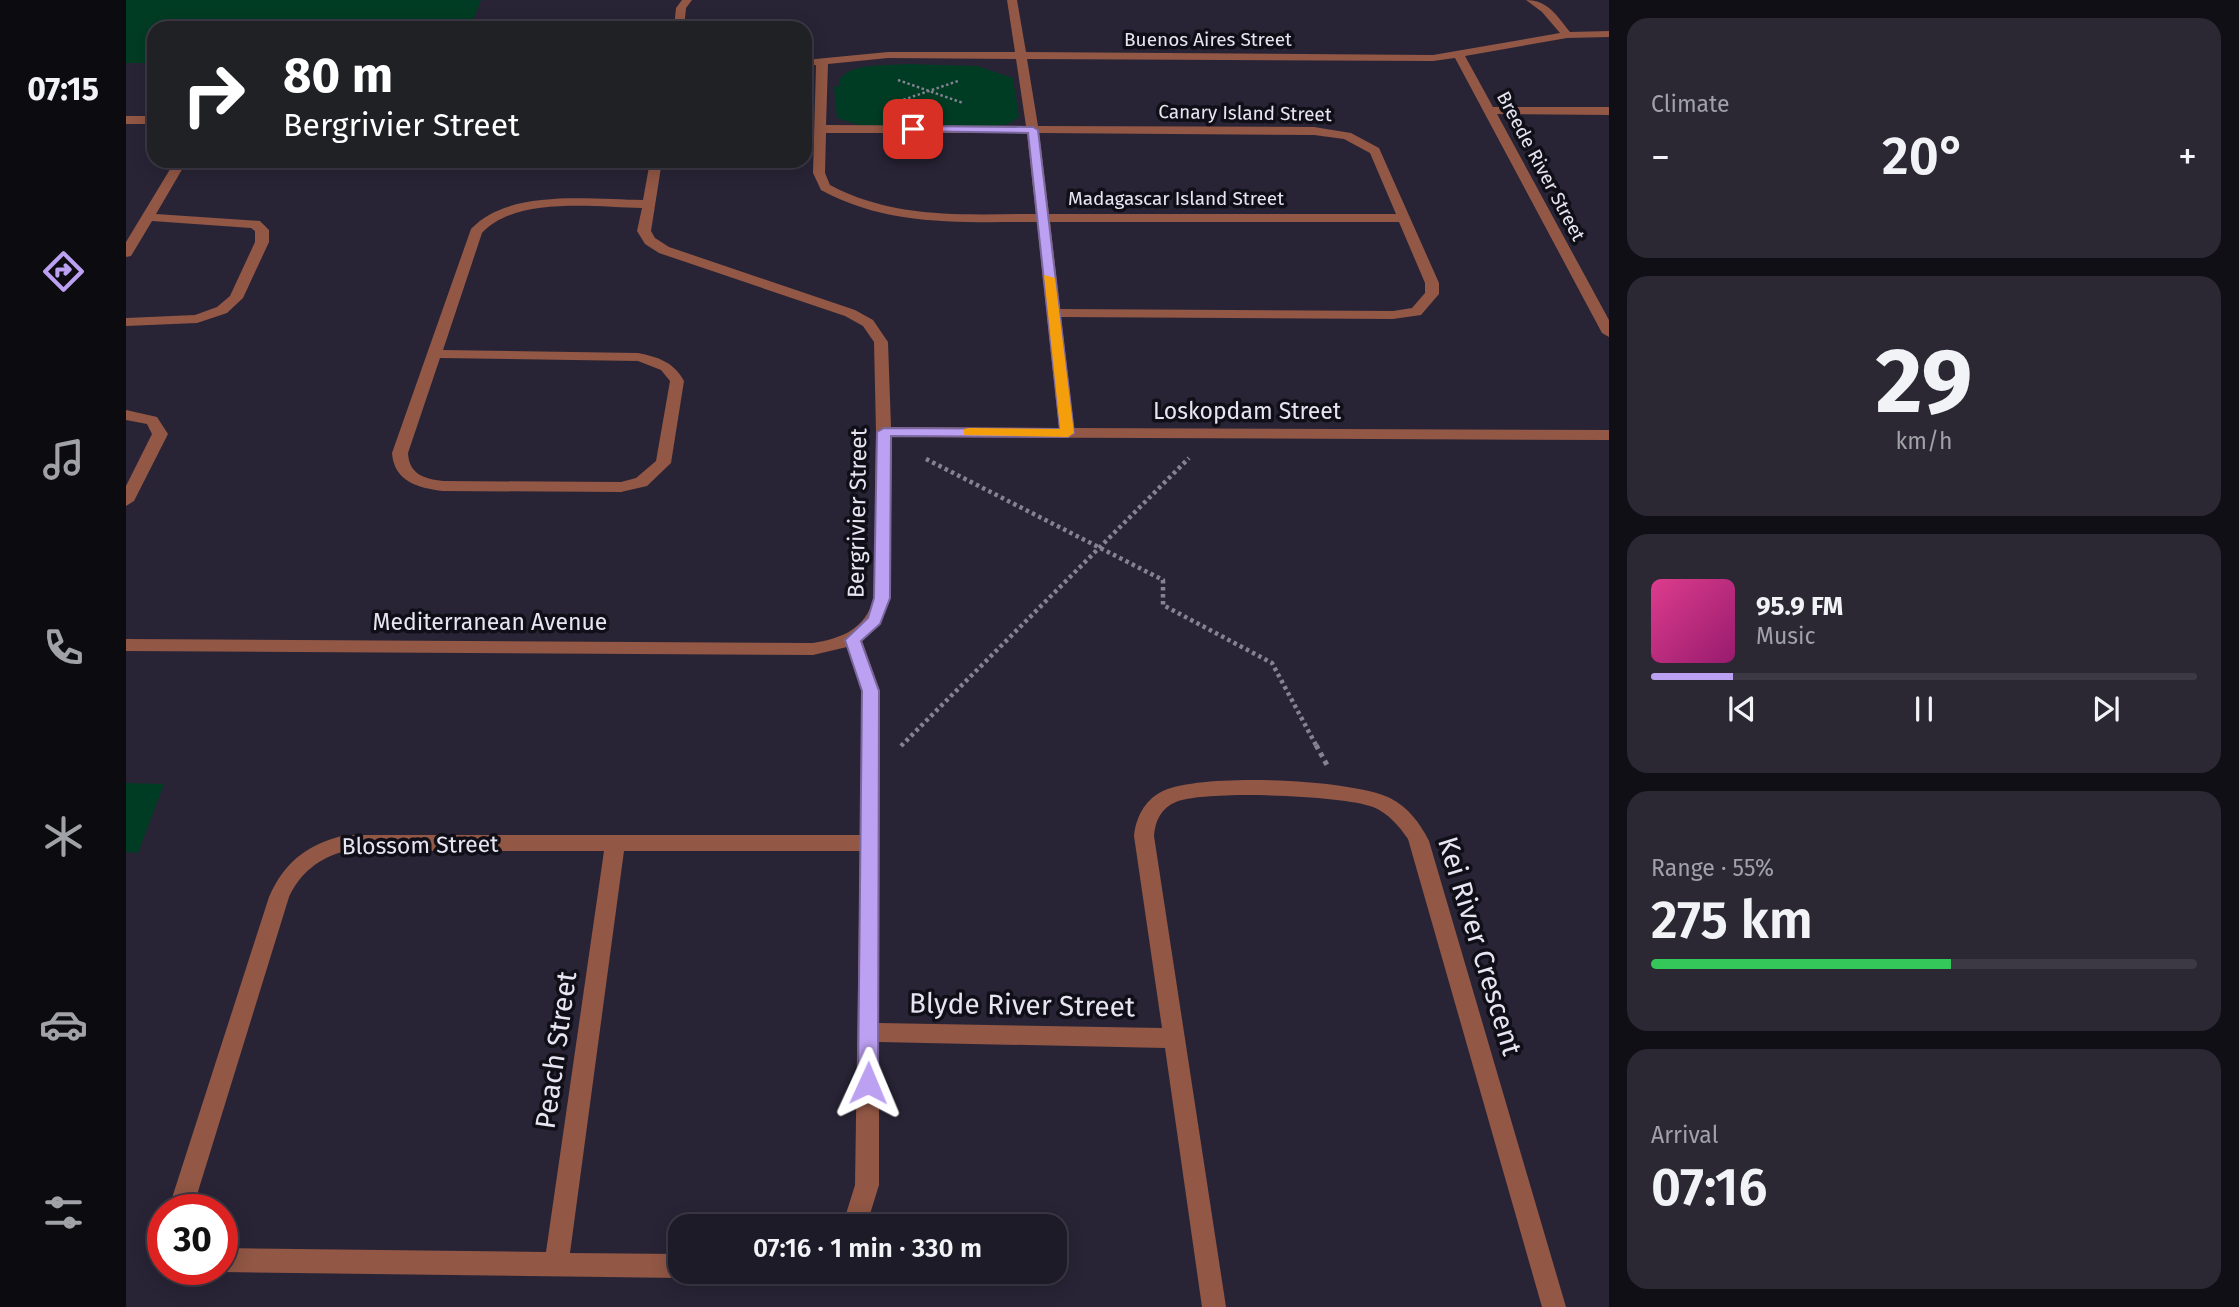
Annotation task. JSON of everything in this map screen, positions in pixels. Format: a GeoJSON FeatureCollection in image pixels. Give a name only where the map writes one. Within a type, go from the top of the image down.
{"type":"FeatureCollection","features":[{"type":"Feature","properties":{"kind":"street"},"geometry":{"type":"LineString","coordinates":[[680,21],[681,8],[687,0]]}},
{"type":"Feature","properties":{"kind":"street"},"geometry":{"type":"LineString","coordinates":[[1012,0],[1033,130],[1068,433]]}},
{"type":"Feature","properties":{"kind":"street"},"geometry":{"type":"LineString","coordinates":[[1531,0],[1546,10],[1567,35]]}},
{"type":"Feature","properties":{"kind":"street","name":"Buenos Aires Street"},"geometry":{"type":"LineString","coordinates":[[812,63],[888,55],[1459,55],[1567,35],[1609,34]]}},
{"type":"Feature","properties":{"kind":"street","name":"Breede River Street"},"geometry":{"type":"LineString","coordinates":[[1459,55],[1604,315],[1609,332]]}},
{"type":"Feature","properties":{"kind":"street","name":"Madagascar Island Street"},"geometry":{"type":"LineString","coordinates":[[822,64],[819,173],[824,187],[856,202],[912,218],[1404,218]]}},
{"type":"Feature","properties":{"kind":"street"},"geometry":{"type":"LineString","coordinates":[[1489,110],[1609,111]]}},
{"type":"Feature","properties":{"kind":"street"},"geometry":{"type":"LineString","coordinates":[[126,120],[147,120]]}},
{"type":"Feature","properties":{"kind":"street","name":"Canary Island Street"},"geometry":{"type":"LineString","coordinates":[[819,129],[1332,132],[1363,142],[1375,151],[1432,283],[1432,294],[1428,303],[1416,312],[1394,315],[1053,313]]}},
{"type":"Feature","properties":{"kind":"street"},"geometry":{"type":"LineString","coordinates":[[126,253],[177,168]]}},
{"type":"Feature","properties":{"kind":"street","name":"Bergrivier Street"},"geometry":{"type":"LineString","coordinates":[[655,168],[644,231],[656,246],[850,313],[868,323],[881,342],[884,432],[882,598],[874,620],[853,640]]}},
{"type":"Feature","properties":{"kind":"street"},"geometry":{"type":"LineString","coordinates":[[435,354],[638,357],[659,362],[674,374],[677,381],[663,463],[650,477],[621,487],[443,486],[417,481],[402,468],[400,453],[477,232],[485,219],[520,206],[649,204]]}},
{"type":"Feature","properties":{"kind":"street"},"geometry":{"type":"LineString","coordinates":[[126,322],[197,319],[222,310],[236,298],[261,242],[262,230],[255,224],[148,217]]}},
{"type":"Feature","properties":{"kind":"street"},"geometry":{"type":"LineString","coordinates":[[126,415],[149,419],[159,428],[160,434],[126,501]]}},
{"type":"Feature","properties":{"kind":"street","name":"Loskopdam Street"},"geometry":{"type":"LineString","coordinates":[[884,432],[1609,435]]}},
{"type":"Feature","properties":{"kind":"street"},"geometry":{"type":"LineString","coordinates":[[853,640],[870,691],[867,1185],[859,1214]]}},
{"type":"Feature","properties":{"kind":"street","name":"Mediterranean Avenue"},"geometry":{"type":"LineString","coordinates":[[126,645],[813,649],[853,640]]}},
{"type":"Feature","properties":{"kind":"street","name":"Kei River Crescent"},"geometry":{"type":"LineString","coordinates":[[1214,1307],[1144,836],[1145,823],[1151,811],[1172,794],[1185,791],[1343,793],[1374,799],[1402,815],[1419,841],[1555,1307]]}},
{"type":"Feature","properties":{"kind":"street","name":"Blossom Street"},"geometry":{"type":"LineString","coordinates":[[185,1194],[279,897],[294,869],[319,851],[345,843],[870,843]]}},
{"type":"Feature","properties":{"kind":"street","name":"Peach Street"},"geometry":{"type":"LineString","coordinates":[[556,1264],[615,844]]}},
{"type":"Feature","properties":{"kind":"street","name":"Blyde River Street"},"geometry":{"type":"LineString","coordinates":[[868,1032],[1174,1038]]}},
{"type":"Feature","properties":{"kind":"street"},"geometry":{"type":"LineString","coordinates":[[238,1261],[668,1266]]}},
{"type":"Feature","properties":{"kind":"path"},"geometry":{"type":"LineString","coordinates":[[853,60],[866,68],[963,104]]}},
{"type":"Feature","properties":{"kind":"path"},"geometry":{"type":"LineString","coordinates":[[891,104],[966,78]]}},
{"type":"Feature","properties":{"kind":"path"},"geometry":{"type":"LineString","coordinates":[[915,432],[921,456],[1163,580],[1163,605],[1272,663],[1343,793]]}},
{"type":"Feature","properties":{"kind":"path"},"geometry":{"type":"LineString","coordinates":[[870,764],[899,747],[1196,451],[1190,433]]}},
{"type":"Feature","properties":{"kind":"green space"},"geometry":{"type":"Polygon","coordinates":[[[126,0],[481,0],[473,21],[147,21],[147,63],[126,63],[126,0]]]}},
{"type":"Feature","properties":{"kind":"green space"},"geometry":{"type":"Polygon","coordinates":[[[907,64],[977,66],[1013,78],[1019,117],[1008,124],[995,126],[859,125],[837,118],[834,87],[840,86],[840,79],[846,74],[861,67],[907,64]]]}},
{"type":"Feature","properties":{"kind":"green space"},"geometry":{"type":"Polygon","coordinates":[[[126,783],[164,784],[138,853],[126,852],[126,783]]]}},
{"type":"Feature","properties":{"kind":"slow traffic"},"geometry":{"type":"LineString","coordinates":[[969,432],[1068,433],[1048,278]]}},
{"type":"Feature","properties":{"kind":"route"},"geometry":{"type":"LineString","coordinates":[[868,1083],[870,691],[864,666],[853,640],[874,620],[880,610],[882,598],[884,432],[1068,433],[1033,130],[913,129]]}}]}
